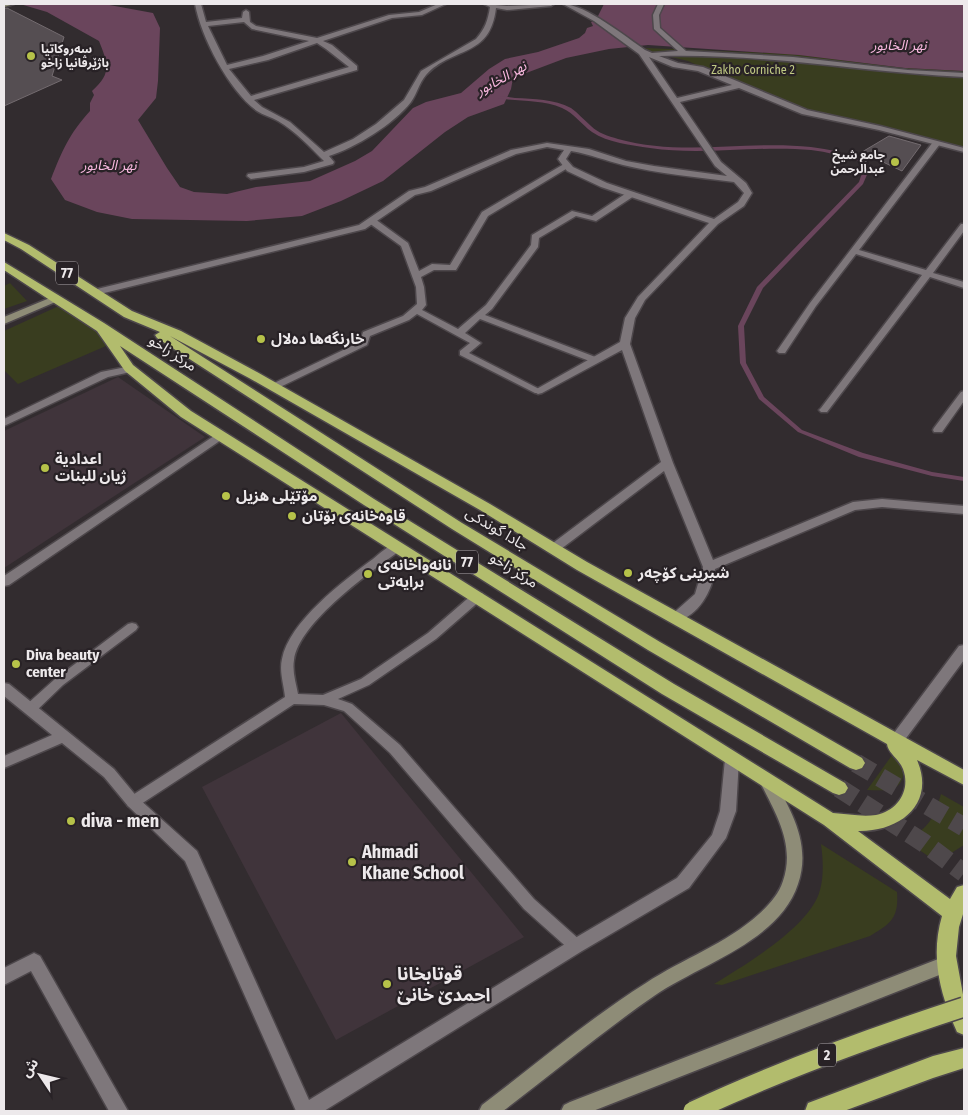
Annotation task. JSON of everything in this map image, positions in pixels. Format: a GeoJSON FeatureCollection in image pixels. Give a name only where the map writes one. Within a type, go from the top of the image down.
{"type":"FeatureCollection","features":[{"type":"Feature","properties":{"kind":"highway","name":"77"},"geometry":{"type":"LineString","coordinates":[[4,236],[96,292],[128,314]]}},
{"type":"Feature","properties":{"kind":"highway","name":"77"},"geometry":{"type":"LineString","coordinates":[[4,265],[100,326]]}},
{"type":"Feature","properties":{"kind":"highway"},"geometry":{"type":"LineString","coordinates":[[128,314],[177,334],[273,387],[476,502],[553,549],[964,778]]}},
{"type":"Feature","properties":{"kind":"highway","name":"جادا گوندکی"},"geometry":{"type":"LineString","coordinates":[[128,314],[457,526],[654,646],[856,763]]}},
{"type":"Feature","properties":{"kind":"highway"},"geometry":{"type":"LineString","coordinates":[[100,326],[131,370],[186,414],[478,596],[830,820],[953,912]]}},
{"type":"Feature","properties":{"kind":"highway","name":"مركز زاخو"},"geometry":{"type":"LineString","coordinates":[[100,326],[310,465],[668,689],[839,788]]}},
{"type":"Feature","properties":{"kind":"highway"},"geometry":{"type":"LineString","coordinates":[[830,820],[861,824],[878,822],[898,815],[907,805],[915,789],[913,771],[907,758],[891,738]]}},
{"type":"Feature","properties":{"kind":"highway"},"geometry":{"type":"LineString","coordinates":[[964,893],[953,912],[947,937],[946,964],[951,991],[964,1025]]}},
{"type":"Feature","properties":{"kind":"highway","name":"2"},"geometry":{"type":"LineString","coordinates":[[693,1111],[786,1070],[910,1024],[964,1007]]}},
{"type":"Feature","properties":{"kind":"highway"},"geometry":{"type":"LineString","coordinates":[[816,1111],[964,1058]]}},
{"type":"Feature","properties":{"kind":"main road"},"geometry":{"type":"LineString","coordinates":[[4,5],[11,4]]}},
{"type":"Feature","properties":{"kind":"main road"},"geometry":{"type":"LineString","coordinates":[[4,321],[57,298]]}},
{"type":"Feature","properties":{"kind":"main road"},"geometry":{"type":"LineString","coordinates":[[488,1111],[651,989],[754,928],[778,905],[789,885],[796,862],[793,840],[784,810],[765,778]]}},
{"type":"Feature","properties":{"kind":"main road"},"geometry":{"type":"LineString","coordinates":[[570,1111],[946,964]]}},
{"type":"Feature","properties":{"kind":"street"},"geometry":{"type":"LineString","coordinates":[[198,4],[204,24],[224,68],[258,108],[280,118],[299,132],[330,162],[304,169],[250,176]]}},
{"type":"Feature","properties":{"kind":"street"},"geometry":{"type":"LineString","coordinates":[[224,68],[265,58],[391,16],[420,14],[443,4]]}},
{"type":"Feature","properties":{"kind":"street"},"geometry":{"type":"LineString","coordinates":[[324,155],[341,150],[365,136],[403,106],[424,74],[438,63],[476,43],[486,35],[492,23],[490,5],[520,8],[551,4]]}},
{"type":"Feature","properties":{"kind":"street"},"geometry":{"type":"LineString","coordinates":[[566,4],[596,20],[644,53],[676,65],[700,69],[805,112],[880,128],[964,150]]}},
{"type":"Feature","properties":{"kind":"street"},"geometry":{"type":"LineString","coordinates":[[661,4],[656,15],[657,29],[683,51]]}},
{"type":"Feature","properties":{"kind":"street"},"geometry":{"type":"LineString","coordinates":[[204,24],[246,16],[248,25],[254,28],[316,40],[329,47],[354,68],[250,99]]}},
{"type":"Feature","properties":{"kind":"street"},"geometry":{"type":"LineString","coordinates":[[644,53],[683,51],[793,59],[908,72],[964,75]]}},
{"type":"Feature","properties":{"kind":"street"},"geometry":{"type":"LineString","coordinates":[[644,53],[718,164],[743,185],[748,193],[741,204],[715,222],[641,299],[630,318],[625,344],[666,463],[709,567],[708,583],[701,598],[676,617]]}},
{"type":"Feature","properties":{"kind":"street"},"geometry":{"type":"LineString","coordinates":[[676,101],[741,85]]}},
{"type":"Feature","properties":{"kind":"street"},"geometry":{"type":"LineString","coordinates":[[96,292],[362,227],[412,193],[428,189],[514,152],[547,145],[589,151],[624,163],[654,169],[734,179]]}},
{"type":"Feature","properties":{"kind":"street"},"geometry":{"type":"LineString","coordinates":[[570,147],[562,159],[570,169],[604,185],[715,222]]}},
{"type":"Feature","properties":{"kind":"street"},"geometry":{"type":"LineString","coordinates":[[538,391],[625,344]]}},
{"type":"Feature","properties":{"kind":"street"},"geometry":{"type":"LineString","coordinates":[[4,423],[105,374],[131,370]]}},
{"type":"Feature","properties":{"kind":"street"},"geometry":{"type":"LineString","coordinates":[[4,582],[220,436]]}},
{"type":"Feature","properties":{"kind":"street"},"geometry":{"type":"LineString","coordinates":[[553,549],[666,463]]}},
{"type":"Feature","properties":{"kind":"street"},"geometry":{"type":"LineString","coordinates":[[709,567],[854,506],[882,503],[964,510]]}},
{"type":"Feature","properties":{"kind":"street"},"geometry":{"type":"LineString","coordinates":[[891,738],[964,650]]}},
{"type":"Feature","properties":{"kind":"street"},"geometry":{"type":"LineString","coordinates":[[4,688],[109,773],[133,802],[192,856],[306,1111],[683,883],[718,838],[728,811],[732,759]]}},
{"type":"Feature","properties":{"kind":"street"},"geometry":{"type":"LineString","coordinates":[[4,762],[65,736]]}},
{"type":"Feature","properties":{"kind":"street"},"geometry":{"type":"LineString","coordinates":[[4,977],[34,961],[120,1111]]}},
{"type":"Feature","properties":{"kind":"lane"},"geometry":{"type":"LineString","coordinates":[[782,351],[813,305],[936,144]]}},
{"type":"Feature","properties":{"kind":"lane"},"geometry":{"type":"LineString","coordinates":[[416,276],[432,267],[453,268],[485,214],[568,166]]}},
{"type":"Feature","properties":{"kind":"lane"},"geometry":{"type":"LineString","coordinates":[[458,333],[489,307],[535,246],[535,237],[575,213],[594,219],[631,194]]}},
{"type":"Feature","properties":{"kind":"lane"},"geometry":{"type":"LineString","coordinates":[[273,387],[364,343],[366,334],[406,318],[422,305],[420,287],[406,245],[372,220]]}},
{"type":"Feature","properties":{"kind":"lane"},"geometry":{"type":"LineString","coordinates":[[824,410],[964,226]]}},
{"type":"Feature","properties":{"kind":"lane"},"geometry":{"type":"LineString","coordinates":[[854,251],[964,285]]}},
{"type":"Feature","properties":{"kind":"lane"},"geometry":{"type":"LineString","coordinates":[[416,310],[476,343],[463,353],[538,391]]}},
{"type":"Feature","properties":{"kind":"lane"},"geometry":{"type":"LineString","coordinates":[[479,316],[595,360]]}},
{"type":"Feature","properties":{"kind":"lane"},"geometry":{"type":"LineString","coordinates":[[938,430],[964,394]]}},
{"type":"Feature","properties":{"kind":"lane"},"geometry":{"type":"LineString","coordinates":[[292,699],[287,659],[299,631],[338,594],[398,546]]}},
{"type":"Feature","properties":{"kind":"lane"},"geometry":{"type":"LineString","coordinates":[[324,700],[365,682],[432,636],[478,596]]}},
{"type":"Feature","properties":{"kind":"lane"},"geometry":{"type":"LineString","coordinates":[[30,709],[59,682],[132,627]]}},
{"type":"Feature","properties":{"kind":"lane"},"geometry":{"type":"LineString","coordinates":[[133,802],[292,699],[324,700],[348,707],[395,749],[528,904],[576,946]]}},
{"type":"Feature","properties":{"kind":"shaded area"},"geometry":{"type":"Polygon","coordinates":[[[118,377],[205,437],[4,568],[4,431],[118,377]]]}},
{"type":"Feature","properties":{"kind":"shaded area","name":"Ahmadi Khane School"},"geometry":{"type":"Polygon","coordinates":[[[341,713],[524,937],[336,1040],[202,787],[341,713]]]}},
{"type":"Feature","properties":{"kind":"green space","name":"Zakho Corniche 2"},"geometry":{"type":"Polygon","coordinates":[[[645,48],[792,54],[905,68],[964,71],[964,148],[946,145],[877,125],[795,109],[688,61],[655,53],[645,48]]]}},
{"type":"Feature","properties":{"kind":"green space"},"geometry":{"type":"Polygon","coordinates":[[[10,283],[27,301],[4,309],[4,286],[10,283]]]}},
{"type":"Feature","properties":{"kind":"green space"},"geometry":{"type":"Polygon","coordinates":[[[61,305],[95,329],[106,346],[18,384],[4,370],[4,331],[61,305]]]}},
{"type":"Feature","properties":{"kind":"green space"},"geometry":{"type":"Polygon","coordinates":[[[895,751],[902,766],[903,777],[901,782],[892,789],[867,790],[895,751]]]}},
{"type":"Feature","properties":{"kind":"green space"},"geometry":{"type":"Polygon","coordinates":[[[941,794],[964,807],[964,845],[937,862],[906,841],[930,822],[941,794]]]}},
{"type":"Feature","properties":{"kind":"green space"},"geometry":{"type":"Polygon","coordinates":[[[821,844],[897,892],[895,915],[892,920],[870,936],[722,985],[714,984],[759,955],[791,931],[814,904],[821,885],[823,867],[821,844]]]}},
{"type":"Feature","properties":{"kind":"water","name":"نهر الخابور"},"geometry":{"type":"Polygon","coordinates":[[[20,4],[104,4],[153,13],[160,28],[156,98],[138,120],[180,187],[194,192],[227,194],[256,187],[310,181],[355,161],[372,151],[413,108],[426,102],[461,93],[489,69],[505,59],[538,52],[579,38],[585,33],[587,28],[593,26],[591,22],[596,20],[604,4],[964,5],[964,71],[905,68],[799,55],[648,45],[609,49],[566,58],[513,78],[511,89],[504,104],[468,117],[445,132],[383,181],[341,201],[302,216],[247,221],[132,219],[97,212],[65,200],[51,179],[67,143],[90,111],[90,103],[94,95],[92,91],[103,79],[105,73],[105,56],[99,41],[47,12],[20,4]]]}},
{"type":"Feature","properties":{"kind":"building","name":"سه‌روكاتيا باژێرڤانيا زاخو"},"geometry":{"type":"Polygon","coordinates":[[[7,8],[64,37],[52,76],[62,80],[4,106],[4,9],[7,8]]]}},
{"type":"Feature","properties":{"kind":"building","name":"جامع شيخ عبدالرحمن"},"geometry":{"type":"Polygon","coordinates":[[[889,136],[921,145],[902,171],[862,152],[889,136]]]}},
{"type":"Feature","properties":{"kind":"waterway"},"geometry":{"type":"LineString","coordinates":[[498,97],[554,103],[571,111],[594,131],[615,140],[638,145],[705,150],[810,149],[836,153],[861,160],[866,170],[861,183],[760,287],[741,326],[743,363],[761,398],[800,431],[861,455],[932,474],[964,479]]}},
{"type":"Feature","properties":{"kind":"tunnel"},"geometry":{"type":"LineString","coordinates":[[856,763],[964,827]]}},
{"type":"Feature","properties":{"kind":"tunnel"},"geometry":{"type":"LineString","coordinates":[[839,788],[924,843],[964,873]]}},
{"type":"Feature","properties":{"kind":"place","name":"سه‌روكاتيا باژێرڤانيا زاخو"},"geometry":{"type":"Point","coordinates":[31,56]}},
{"type":"Feature","properties":{"kind":"place","name":"جامع شيخ عبدالرحمن"},"geometry":{"type":"Point","coordinates":[895,162]}},
{"type":"Feature","properties":{"kind":"place","name":"خارنگەها دەلال"},"geometry":{"type":"Point","coordinates":[261,339]}},
{"type":"Feature","properties":{"kind":"place","name":"اعدادية ژیان للبنات"},"geometry":{"type":"Point","coordinates":[45,468]}},
{"type":"Feature","properties":{"kind":"place","name":"مۆتێلی هزیل"},"geometry":{"type":"Point","coordinates":[226,496]}},
{"type":"Feature","properties":{"kind":"place","name":"قاوەخانەی بۆتان"},"geometry":{"type":"Point","coordinates":[292,516]}},
{"type":"Feature","properties":{"kind":"place","name":"شیرینی کۆچەر"},"geometry":{"type":"Point","coordinates":[628,573]}},
{"type":"Feature","properties":{"kind":"place","name":"نانەواخانەی برایەتی"},"geometry":{"type":"Point","coordinates":[368,574]}},
{"type":"Feature","properties":{"kind":"place","name":"Diva beauty center"},"geometry":{"type":"Point","coordinates":[16,664]}},
{"type":"Feature","properties":{"kind":"place","name":"diva - men"},"geometry":{"type":"Point","coordinates":[71,821]}},
{"type":"Feature","properties":{"kind":"place","name":"Ahmadi Khane School"},"geometry":{"type":"Point","coordinates":[352,862]}},
{"type":"Feature","properties":{"kind":"place","name":"قوتابخانا احمدێ خانێ"},"geometry":{"type":"Point","coordinates":[387,984]}}]}
